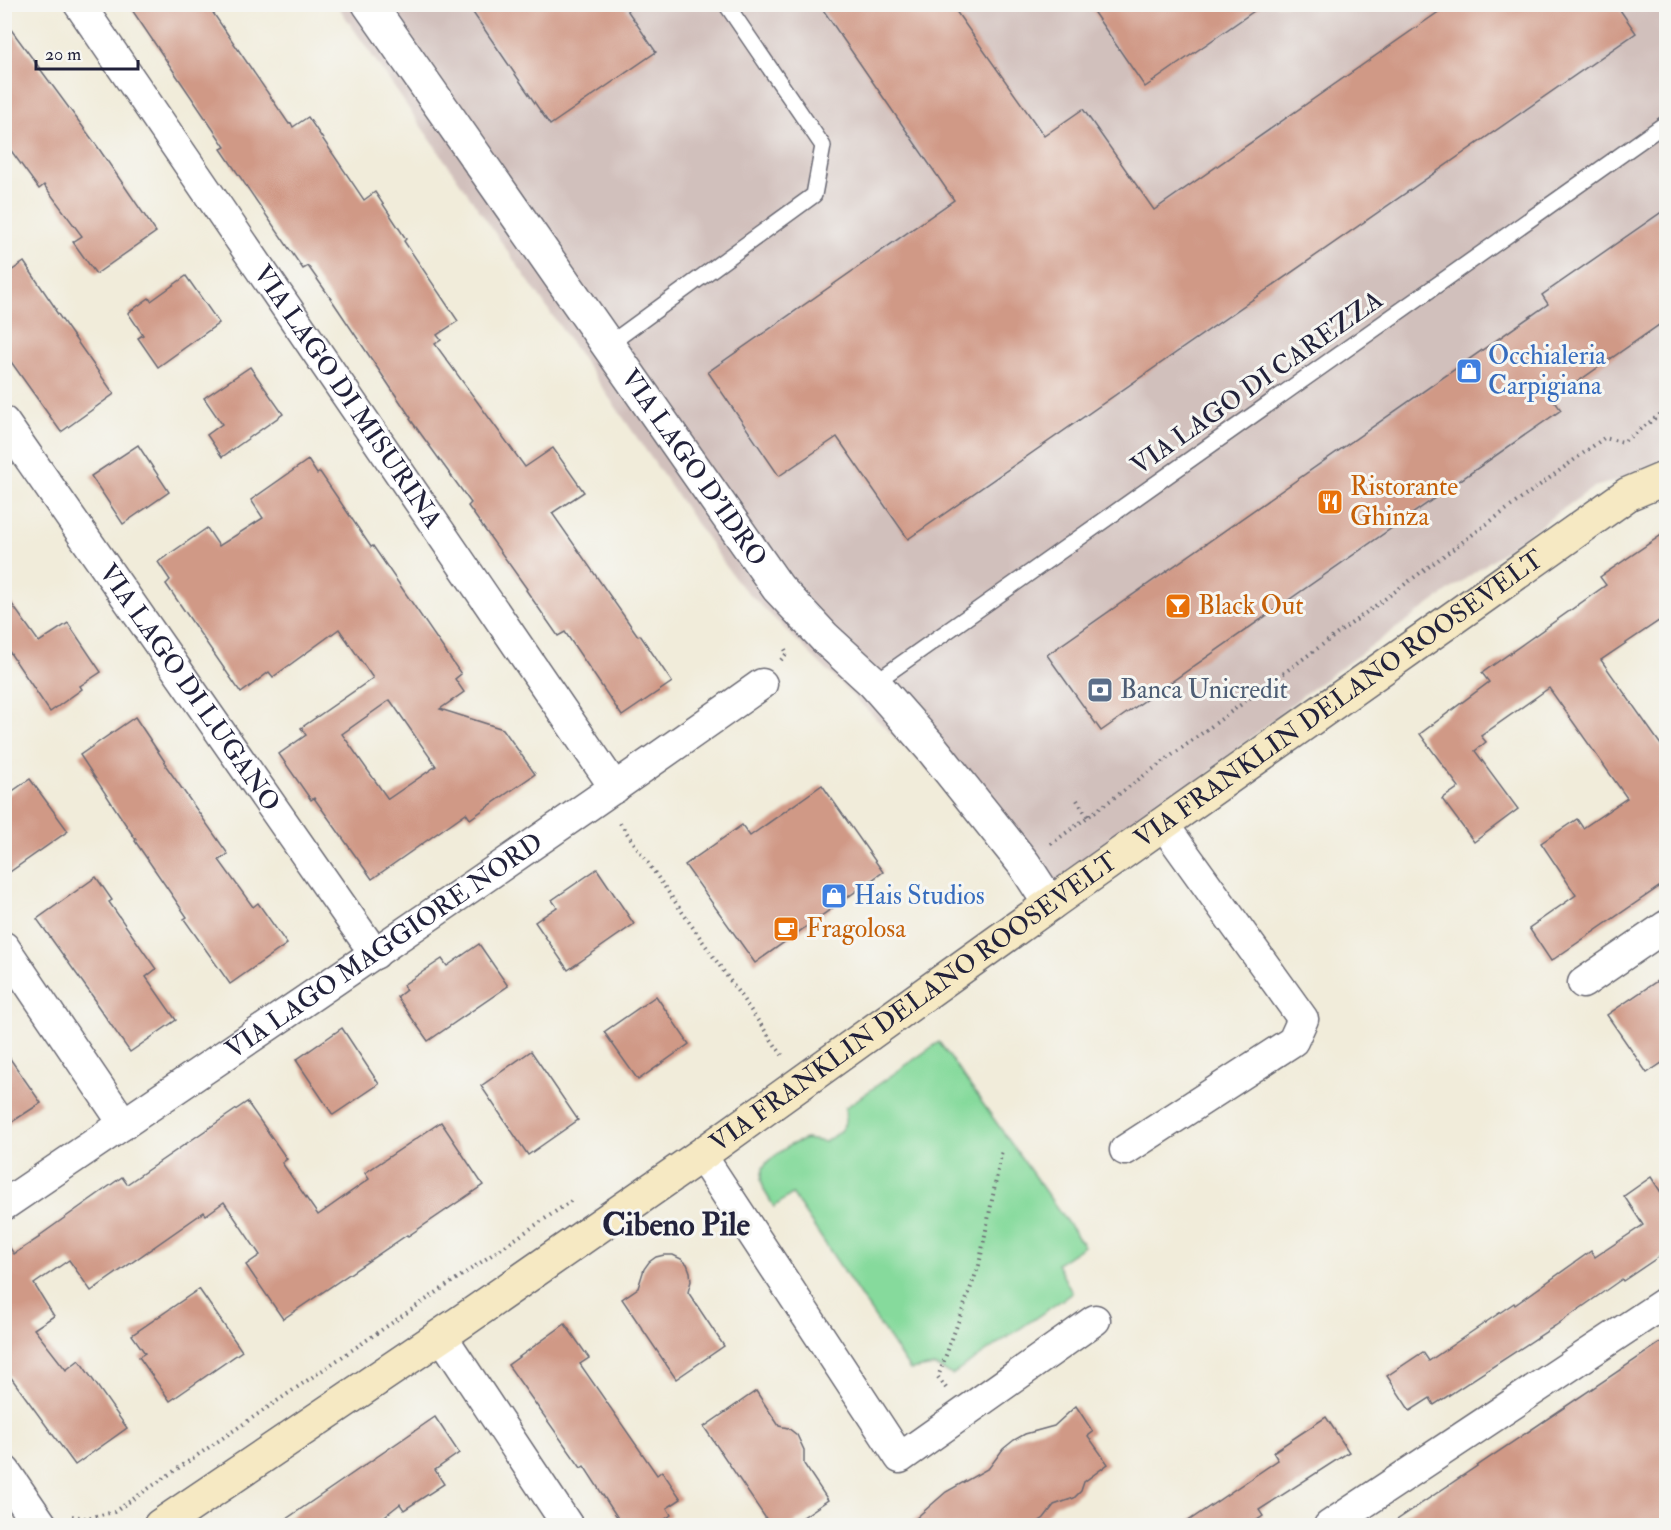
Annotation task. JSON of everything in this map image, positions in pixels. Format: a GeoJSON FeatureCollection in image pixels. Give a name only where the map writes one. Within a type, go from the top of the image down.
{"type":"FeatureCollection","features":[{"type":"Feature","properties":{"kind":"main road","name":"VIA FRANKLIN DELANO ROOSEVELT"},"geometry":{"type":"LineString","coordinates":[[159,1526],[701,1155],[1628,494],[1666,478]]}},
{"type":"Feature","properties":{"kind":"street","name":"VIA LAGO DI MISURINA"},"geometry":{"type":"LineString","coordinates":[[79,4],[609,793]]}},
{"type":"Feature","properties":{"kind":"street","name":"VIA LAGO D'IDRO"},"geometry":{"type":"LineString","coordinates":[[369,4],[778,588],[825,638],[874,683],[933,750],[1024,864],[1050,904]]}},
{"type":"Feature","properties":{"kind":"street","name":"VIA LAGO DI LUGANO"},"geometry":{"type":"LineString","coordinates":[[4,422],[375,954]]}},
{"type":"Feature","properties":{"kind":"street","name":"VIA LAGO MAGGIORE NORD"},"geometry":{"type":"LineString","coordinates":[[4,1205],[375,954],[609,793],[762,684]]}},
{"type":"Feature","properties":{"kind":"street"},"geometry":{"type":"LineString","coordinates":[[1125,1150],[1293,1041],[1303,1019],[1163,824]]}},
{"type":"Feature","properties":{"kind":"street"},"geometry":{"type":"LineString","coordinates":[[1583,983],[1666,926]]}},
{"type":"Feature","properties":{"kind":"street"},"geometry":{"type":"LineString","coordinates":[[4,947],[124,1124]]}},
{"type":"Feature","properties":{"kind":"street"},"geometry":{"type":"LineString","coordinates":[[701,1155],[900,1458],[1095,1320]]}},
{"type":"Feature","properties":{"kind":"street"},"geometry":{"type":"LineString","coordinates":[[1329,1526],[1666,1302]]}},
{"type":"Feature","properties":{"kind":"street"},"geometry":{"type":"LineString","coordinates":[[441,1335],[568,1526]]}},
{"type":"Feature","properties":{"kind":"street"},"geometry":{"type":"LineString","coordinates":[[4,1472],[52,1520]]}},
{"type":"Feature","properties":{"kind":"lane"},"geometry":{"type":"LineString","coordinates":[[608,345],[814,195],[823,146],[726,4]]}},
{"type":"Feature","properties":{"kind":"lane","name":"VIA LAGO DI CAREZZA"},"geometry":{"type":"LineString","coordinates":[[874,683],[1666,123]]}},
{"type":"Feature","properties":{"kind":"path"},"geometry":{"type":"LineString","coordinates":[[1024,864],[1604,438],[1623,442],[1666,410]]}},
{"type":"Feature","properties":{"kind":"path"},"geometry":{"type":"LineString","coordinates":[[609,793],[782,1057],[792,1050]]}},
{"type":"Feature","properties":{"kind":"path"},"geometry":{"type":"LineString","coordinates":[[1077,800],[1088,817]]}},
{"type":"Feature","properties":{"kind":"path"},"geometry":{"type":"LineString","coordinates":[[964,1413],[938,1377],[979,1265],[1002,1150]]}},
{"type":"Feature","properties":{"kind":"path"},"geometry":{"type":"LineString","coordinates":[[52,1520],[86,1518],[114,1512],[576,1197]]}},
{"type":"Feature","properties":{"kind":"shaded area"},"geometry":{"type":"Polygon","coordinates":[[[337,5],[1666,5],[1666,467],[1594,487],[1307,692],[1050,904],[1024,864],[737,582],[337,5]]]}},
{"type":"Feature","properties":{"kind":"green space"},"geometry":{"type":"Polygon","coordinates":[[[939,1042],[1084,1246],[1057,1264],[1072,1293],[952,1375],[934,1366],[910,1370],[792,1194],[774,1207],[761,1180],[763,1168],[768,1161],[790,1145],[806,1139],[825,1142],[842,1129],[846,1115],[845,1108],[939,1042]]]}},
{"type":"Feature","properties":{"kind":"building"},"geometry":{"type":"Polygon","coordinates":[[[128,4],[207,4],[289,124],[291,123],[293,127],[308,117],[364,200],[375,192],[406,239],[404,241],[458,321],[437,335],[441,340],[435,344],[525,467],[553,448],[584,492],[552,513],[672,682],[622,716],[565,632],[558,636],[468,506],[471,503],[410,419],[308,266],[303,269],[221,149],[225,147],[128,4]]]}},
{"type":"Feature","properties":{"kind":"building"},"geometry":{"type":"Polygon","coordinates":[[[467,4],[623,4],[656,52],[550,125],[467,4]]]}},
{"type":"Feature","properties":{"kind":"building"},"geometry":{"type":"Polygon","coordinates":[[[819,4],[951,4],[1044,136],[1083,109],[1154,210],[1450,4],[1616,4],[1636,33],[908,539],[837,437],[779,476],[708,372],[954,200],[819,4]]]}},
{"type":"Feature","properties":{"kind":"building"},"geometry":{"type":"Polygon","coordinates":[[[1088,4],[1264,4],[1145,87],[1088,4]]]}},
{"type":"Feature","properties":{"kind":"building"},"geometry":{"type":"Polygon","coordinates":[[[4,20],[97,146],[156,232],[96,274],[73,242],[82,236],[44,185],[39,189],[4,141],[4,20]]]}},
{"type":"Feature","properties":{"kind":"building"},"geometry":{"type":"Polygon","coordinates":[[[1666,209],[1666,320],[1553,399],[1561,410],[1101,731],[1047,655],[1548,304],[1542,295],[1666,209]]]}},
{"type":"Feature","properties":{"kind":"building"},"geometry":{"type":"Polygon","coordinates":[[[24,262],[114,394],[61,432],[4,352],[4,276],[24,262]]]}},
{"type":"Feature","properties":{"kind":"building"},"geometry":{"type":"Polygon","coordinates":[[[186,276],[219,323],[158,367],[138,338],[143,335],[128,313],[149,298],[151,301],[186,276]]]}},
{"type":"Feature","properties":{"kind":"building"},"geometry":{"type":"Polygon","coordinates":[[[250,367],[283,414],[222,457],[207,435],[222,424],[204,398],[250,367]]]}},
{"type":"Feature","properties":{"kind":"building"},"geometry":{"type":"Polygon","coordinates":[[[138,445],[169,492],[123,524],[91,476],[138,445]]]}},
{"type":"Feature","properties":{"kind":"building"},"geometry":{"type":"Polygon","coordinates":[[[308,460],[317,474],[320,472],[371,547],[373,546],[461,674],[455,679],[464,692],[440,709],[503,729],[535,774],[470,819],[466,813],[372,879],[314,798],[311,800],[279,754],[306,735],[301,728],[373,678],[339,629],[273,677],[269,672],[241,693],[166,584],[170,580],[158,562],[207,528],[219,546],[263,518],[251,500],[308,460]],[[390,700],[342,734],[388,799],[436,766],[390,700]]]}},
{"type":"Feature","properties":{"kind":"building"},"geometry":{"type":"Polygon","coordinates":[[[1666,532],[1666,616],[1601,660],[1666,752],[1666,882],[1551,961],[1529,928],[1576,895],[1541,843],[1577,819],[1583,828],[1627,798],[1549,688],[1481,736],[1486,742],[1475,751],[1518,809],[1474,842],[1442,799],[1459,787],[1420,734],[1489,682],[1482,673],[1606,585],[1600,577],[1666,532]]]}},
{"type":"Feature","properties":{"kind":"building"},"geometry":{"type":"Polygon","coordinates":[[[4,593],[39,642],[68,623],[101,672],[80,686],[82,689],[50,712],[4,644],[4,593]]]}},
{"type":"Feature","properties":{"kind":"building"},"geometry":{"type":"Polygon","coordinates":[[[135,717],[166,766],[228,854],[219,860],[253,907],[258,903],[287,944],[230,984],[184,919],[187,917],[80,755],[135,717]]]}},
{"type":"Feature","properties":{"kind":"building"},"geometry":{"type":"Polygon","coordinates":[[[30,779],[68,831],[4,876],[4,797],[30,779]]]}},
{"type":"Feature","properties":{"kind":"building"},"geometry":{"type":"Polygon","coordinates":[[[822,785],[883,872],[755,963],[685,865],[742,825],[750,836],[822,785]]]}},
{"type":"Feature","properties":{"kind":"building"},"geometry":{"type":"Polygon","coordinates":[[[597,869],[634,924],[568,970],[535,922],[557,907],[552,900],[597,869]]]}},
{"type":"Feature","properties":{"kind":"building"},"geometry":{"type":"Polygon","coordinates":[[[96,877],[112,900],[109,902],[156,969],[146,977],[176,1020],[130,1052],[37,919],[96,877]]]}},
{"type":"Feature","properties":{"kind":"building"},"geometry":{"type":"Polygon","coordinates":[[[479,944],[508,986],[428,1041],[397,997],[406,990],[403,985],[442,959],[447,966],[479,944]]]}},
{"type":"Feature","properties":{"kind":"building"},"geometry":{"type":"Polygon","coordinates":[[[1666,975],[1666,1060],[1647,1073],[1607,1015],[1666,975]]]}},
{"type":"Feature","properties":{"kind":"building"},"geometry":{"type":"Polygon","coordinates":[[[656,996],[689,1044],[638,1080],[604,1032],[656,996]]]}},
{"type":"Feature","properties":{"kind":"building"},"geometry":{"type":"Polygon","coordinates":[[[342,1028],[379,1084],[333,1115],[296,1060],[342,1028]]]}},
{"type":"Feature","properties":{"kind":"building"},"geometry":{"type":"Polygon","coordinates":[[[4,1050],[41,1103],[4,1127],[4,1050]]]}},
{"type":"Feature","properties":{"kind":"building"},"geometry":{"type":"Polygon","coordinates":[[[531,1051],[578,1120],[528,1155],[481,1086],[531,1051]]]}},
{"type":"Feature","properties":{"kind":"building"},"geometry":{"type":"Polygon","coordinates":[[[247,1102],[287,1159],[282,1163],[318,1215],[369,1179],[365,1173],[441,1122],[483,1185],[283,1319],[246,1265],[260,1255],[224,1202],[206,1215],[204,1212],[91,1291],[69,1260],[34,1284],[54,1316],[34,1329],[66,1370],[79,1360],[127,1428],[75,1465],[4,1368],[4,1239],[14,1254],[122,1177],[127,1184],[247,1102]]]}},
{"type":"Feature","properties":{"kind":"building"},"geometry":{"type":"Polygon","coordinates":[[[1651,1177],[1666,1200],[1666,1259],[1663,1254],[1623,1281],[1622,1279],[1434,1405],[1430,1398],[1410,1411],[1387,1376],[1423,1352],[1429,1361],[1514,1303],[1515,1305],[1591,1251],[1595,1257],[1643,1225],[1624,1196],[1651,1177]]]}},
{"type":"Feature","properties":{"kind":"building"},"geometry":{"type":"Polygon","coordinates":[[[664,1255],[673,1255],[687,1264],[691,1281],[688,1292],[724,1346],[676,1379],[622,1299],[638,1288],[644,1269],[649,1262],[664,1255]]]}},
{"type":"Feature","properties":{"kind":"building"},"geometry":{"type":"Polygon","coordinates":[[[199,1289],[242,1351],[170,1401],[139,1357],[145,1353],[132,1335],[199,1289]]]}},
{"type":"Feature","properties":{"kind":"building"},"geometry":{"type":"Polygon","coordinates":[[[565,1324],[589,1358],[580,1364],[657,1475],[662,1471],[681,1499],[667,1508],[671,1515],[655,1526],[623,1526],[584,1466],[581,1468],[508,1365],[565,1324]]]}},
{"type":"Feature","properties":{"kind":"building"},"geometry":{"type":"Polygon","coordinates":[[[1666,1339],[1666,1519],[1656,1526],[1388,1526],[1666,1339]]]}},
{"type":"Feature","properties":{"kind":"building"},"geometry":{"type":"Polygon","coordinates":[[[756,1391],[779,1426],[788,1428],[797,1435],[804,1450],[804,1464],[828,1500],[790,1526],[771,1526],[704,1427],[756,1391]]]}},
{"type":"Feature","properties":{"kind":"building"},"geometry":{"type":"Polygon","coordinates":[[[1076,1406],[1093,1432],[1088,1436],[1108,1464],[1084,1482],[1081,1491],[1074,1498],[1054,1505],[1044,1518],[1030,1526],[907,1526],[946,1492],[989,1468],[1003,1449],[1014,1440],[1025,1434],[1054,1426],[1076,1406]]]}},
{"type":"Feature","properties":{"kind":"building"},"geometry":{"type":"Polygon","coordinates":[[[435,1417],[459,1453],[435,1470],[444,1484],[404,1510],[400,1504],[372,1526],[276,1526],[435,1417]]]}},
{"type":"Feature","properties":{"kind":"building"},"geometry":{"type":"Polygon","coordinates":[[[1326,1417],[1349,1452],[1259,1510],[1263,1516],[1248,1526],[1181,1526],[1278,1460],[1273,1452],[1326,1417]]]}},
{"type":"Feature","properties":{"kind":"place","name":"Occhialeria Carpigiana"},"geometry":{"type":"Point","coordinates":[1469,371]}},
{"type":"Feature","properties":{"kind":"place","name":"Ristorante Ghinza"},"geometry":{"type":"Point","coordinates":[1330,502]}},
{"type":"Feature","properties":{"kind":"place","name":"Black Out"},"geometry":{"type":"Point","coordinates":[1178,606]}},
{"type":"Feature","properties":{"kind":"place","name":"Banca Unicredit"},"geometry":{"type":"Point","coordinates":[1100,690]}},
{"type":"Feature","properties":{"kind":"place","name":"Hais Studios"},"geometry":{"type":"Point","coordinates":[834,896]}},
{"type":"Feature","properties":{"kind":"place","name":"Fragolosa"},"geometry":{"type":"Point","coordinates":[786,929]}},
{"type":"Feature","properties":{"kind":"district","name":"Cibeno Pile"},"geometry":{"type":"Point","coordinates":[676,1225]}}]}
